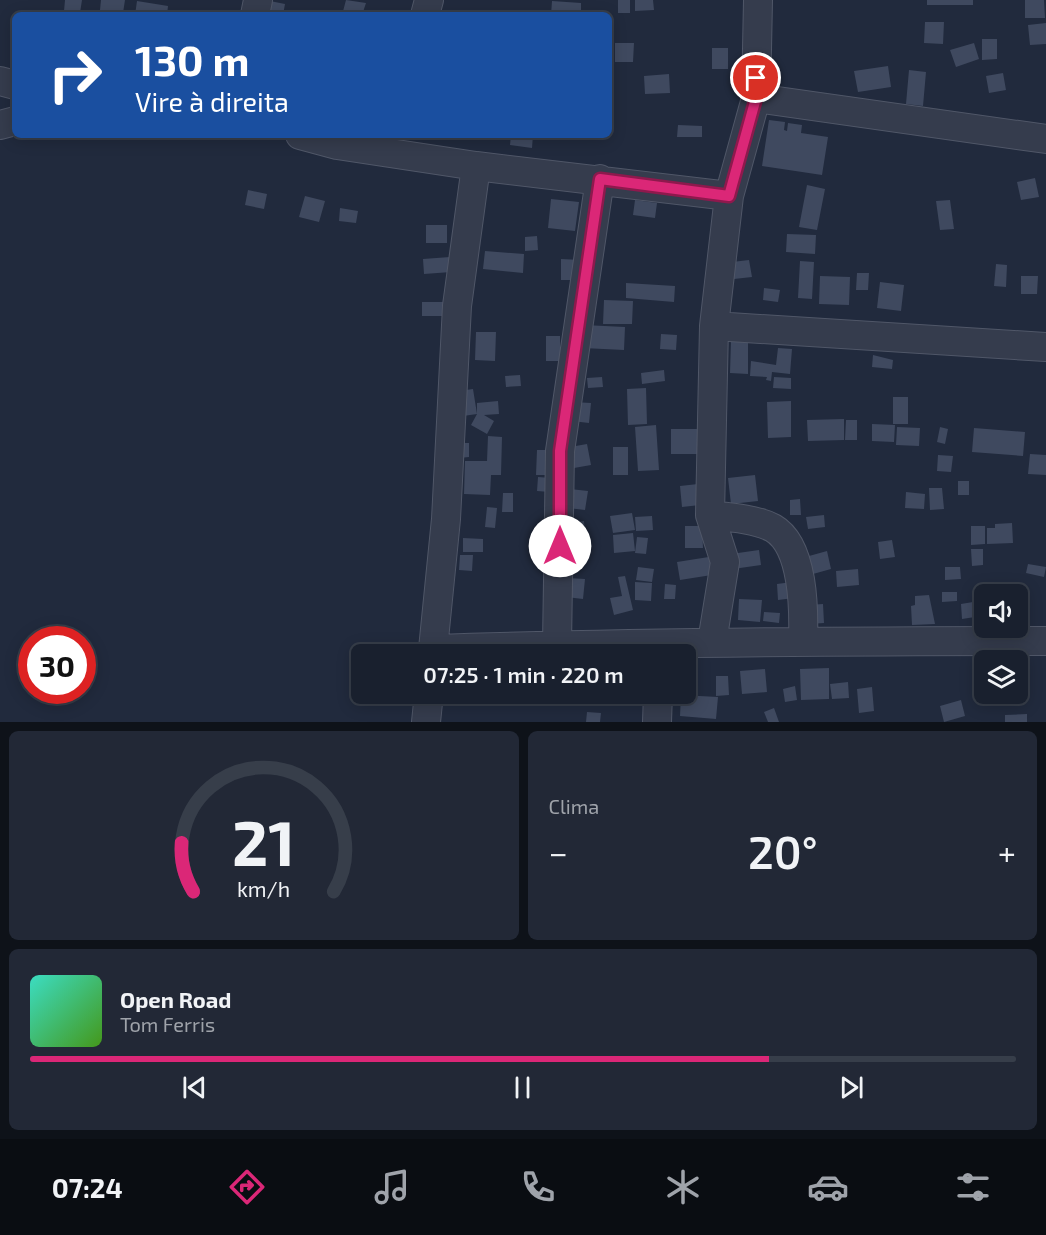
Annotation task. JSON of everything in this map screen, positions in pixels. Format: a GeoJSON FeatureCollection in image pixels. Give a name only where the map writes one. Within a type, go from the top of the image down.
{"type":"FeatureCollection","features":[{"type":"Feature","properties":{"kind":"street"},"geometry":{"type":"LineString","coordinates":[[712,642],[725,562],[710,515],[714,326],[729,196],[756,98],[758,0]]}},
{"type":"Feature","properties":{"kind":"street"},"geometry":{"type":"LineString","coordinates":[[756,98],[1046,139]]}},
{"type":"Feature","properties":{"kind":"street"},"geometry":{"type":"LineString","coordinates":[[311,138],[337,145],[411,146],[476,166],[729,196]]}},
{"type":"Feature","properties":{"kind":"street"},"geometry":{"type":"LineString","coordinates":[[434,644],[446,519],[457,306],[476,166]]}},
{"type":"Feature","properties":{"kind":"street"},"geometry":{"type":"LineString","coordinates":[[557,644],[560,451],[600,179]]}},
{"type":"Feature","properties":{"kind":"street"},"geometry":{"type":"LineString","coordinates":[[714,326],[1046,347]]}},
{"type":"Feature","properties":{"kind":"street"},"geometry":{"type":"LineString","coordinates":[[710,515],[735,518],[773,529],[789,545],[804,606],[803,641]]}},
{"type":"Feature","properties":{"kind":"street"},"geometry":{"type":"LineString","coordinates":[[696,644],[803,641],[1046,641]]}},
{"type":"Feature","properties":{"kind":"street"},"geometry":{"type":"LineString","coordinates":[[426,722],[428,704]]}},
{"type":"Feature","properties":{"kind":"street"},"geometry":{"type":"LineString","coordinates":[[657,722],[658,704]]}},
{"type":"Feature","properties":{"kind":"building"},"geometry":{"type":"Polygon","coordinates":[[[65,0],[82,0],[80,12],[64,11],[65,0]]]}},
{"type":"Feature","properties":{"kind":"building"},"geometry":{"type":"Polygon","coordinates":[[[101,0],[125,0],[123,12],[100,10],[101,0]]]}},
{"type":"Feature","properties":{"kind":"building"},"geometry":{"type":"Polygon","coordinates":[[[265,0],[285,4],[284,12],[263,12],[265,0]]]}},
{"type":"Feature","properties":{"kind":"building"},"geometry":{"type":"Polygon","coordinates":[[[346,0],[366,3],[363,12],[343,12],[346,0]]]}},
{"type":"Feature","properties":{"kind":"building"},"geometry":{"type":"Polygon","coordinates":[[[618,0],[630,0],[630,13],[618,13],[618,0]]]}},
{"type":"Feature","properties":{"kind":"building"},"geometry":{"type":"Polygon","coordinates":[[[635,0],[653,0],[654,10],[635,11],[635,0]]]}},
{"type":"Feature","properties":{"kind":"building"},"geometry":{"type":"Polygon","coordinates":[[[927,0],[973,0],[973,5],[927,5],[927,0]]]}},
{"type":"Feature","properties":{"kind":"building"},"geometry":{"type":"Polygon","coordinates":[[[1025,0],[1044,0],[1045,18],[1025,18],[1025,0]]]}},
{"type":"Feature","properties":{"kind":"building"},"geometry":{"type":"Polygon","coordinates":[[[137,1],[168,6],[167,12],[135,12],[137,1]]]}},
{"type":"Feature","properties":{"kind":"building"},"geometry":{"type":"Polygon","coordinates":[[[552,1],[581,3],[581,12],[551,12],[552,1]]]}},
{"type":"Feature","properties":{"kind":"building"},"geometry":{"type":"Polygon","coordinates":[[[925,22],[944,22],[943,44],[924,43],[925,22]]]}},
{"type":"Feature","properties":{"kind":"building"},"geometry":{"type":"Polygon","coordinates":[[[1046,23],[1046,44],[1030,45],[1028,25],[1046,23]]]}},
{"type":"Feature","properties":{"kind":"building"},"geometry":{"type":"Polygon","coordinates":[[[982,39],[997,39],[997,59],[982,60],[982,39]]]}},
{"type":"Feature","properties":{"kind":"building"},"geometry":{"type":"Polygon","coordinates":[[[615,43],[634,43],[633,62],[615,62],[615,43]]]}},
{"type":"Feature","properties":{"kind":"building"},"geometry":{"type":"Polygon","coordinates":[[[974,43],[979,59],[956,67],[950,50],[974,43]]]}},
{"type":"Feature","properties":{"kind":"building"},"geometry":{"type":"Polygon","coordinates":[[[712,48],[728,48],[728,69],[712,69],[712,48]]]}},
{"type":"Feature","properties":{"kind":"building"},"geometry":{"type":"Polygon","coordinates":[[[888,66],[891,87],[858,92],[854,71],[888,66]]]}},
{"type":"Feature","properties":{"kind":"building"},"geometry":{"type":"Polygon","coordinates":[[[909,70],[926,72],[923,106],[906,104],[909,70]]]}},
{"type":"Feature","properties":{"kind":"building"},"geometry":{"type":"Polygon","coordinates":[[[1003,73],[1006,90],[989,93],[986,76],[1003,73]]]}},
{"type":"Feature","properties":{"kind":"building"},"geometry":{"type":"Polygon","coordinates":[[[669,74],[670,93],[645,94],[644,76],[669,74]]]}},
{"type":"Feature","properties":{"kind":"building"},"geometry":{"type":"Polygon","coordinates":[[[769,120],[785,122],[784,130],[787,131],[788,123],[802,125],[801,133],[828,137],[822,175],[762,166],[769,120]]]}},
{"type":"Feature","properties":{"kind":"building"},"geometry":{"type":"Polygon","coordinates":[[[678,125],[702,126],[702,137],[677,137],[678,125]]]}},
{"type":"Feature","properties":{"kind":"building"},"geometry":{"type":"Polygon","coordinates":[[[511,138],[533,138],[532,148],[510,145],[511,138]]]}},
{"type":"Feature","properties":{"kind":"building"},"geometry":{"type":"Polygon","coordinates":[[[1035,178],[1039,197],[1021,200],[1017,182],[1035,178]]]}},
{"type":"Feature","properties":{"kind":"building"},"geometry":{"type":"Polygon","coordinates":[[[807,185],[825,189],[817,230],[799,227],[807,185]]]}},
{"type":"Feature","properties":{"kind":"building"},"geometry":{"type":"Polygon","coordinates":[[[248,190],[267,194],[264,209],[245,205],[248,190]]]}},
{"type":"Feature","properties":{"kind":"building"},"geometry":{"type":"Polygon","coordinates":[[[305,196],[325,201],[319,222],[299,217],[305,196]]]}},
{"type":"Feature","properties":{"kind":"building"},"geometry":{"type":"Polygon","coordinates":[[[551,199],[579,202],[575,231],[548,228],[551,199]]]}},
{"type":"Feature","properties":{"kind":"building"},"geometry":{"type":"Polygon","coordinates":[[[635,200],[657,203],[655,218],[633,215],[635,200]]]}},
{"type":"Feature","properties":{"kind":"building"},"geometry":{"type":"Polygon","coordinates":[[[950,200],[954,229],[940,230],[936,201],[950,200]]]}},
{"type":"Feature","properties":{"kind":"building"},"geometry":{"type":"Polygon","coordinates":[[[340,208],[358,211],[356,223],[339,221],[340,208]]]}},
{"type":"Feature","properties":{"kind":"building"},"geometry":{"type":"Polygon","coordinates":[[[426,225],[447,225],[447,243],[426,243],[426,225]]]}},
{"type":"Feature","properties":{"kind":"building"},"geometry":{"type":"Polygon","coordinates":[[[787,234],[816,235],[815,254],[786,252],[787,234]]]}},
{"type":"Feature","properties":{"kind":"building"},"geometry":{"type":"Polygon","coordinates":[[[537,236],[538,250],[525,251],[525,237],[537,236]]]}},
{"type":"Feature","properties":{"kind":"building"},"geometry":{"type":"Polygon","coordinates":[[[485,251],[524,254],[523,273],[483,269],[485,251]]]}},
{"type":"Feature","properties":{"kind":"building"},"geometry":{"type":"Polygon","coordinates":[[[450,257],[451,272],[424,274],[423,259],[450,257]]]}},
{"type":"Feature","properties":{"kind":"building"},"geometry":{"type":"Polygon","coordinates":[[[561,259],[581,260],[581,280],[561,280],[561,259]]]}},
{"type":"Feature","properties":{"kind":"building"},"geometry":{"type":"Polygon","coordinates":[[[749,260],[752,277],[734,279],[732,262],[749,260]]]}},
{"type":"Feature","properties":{"kind":"building"},"geometry":{"type":"Polygon","coordinates":[[[800,261],[814,262],[812,299],[798,298],[800,261]]]}},
{"type":"Feature","properties":{"kind":"building"},"geometry":{"type":"Polygon","coordinates":[[[996,264],[1007,265],[1006,287],[994,286],[996,264]]]}},
{"type":"Feature","properties":{"kind":"building"},"geometry":{"type":"Polygon","coordinates":[[[857,273],[869,273],[868,290],[856,290],[857,273]]]}},
{"type":"Feature","properties":{"kind":"building"},"geometry":{"type":"Polygon","coordinates":[[[820,276],[850,277],[849,305],[819,304],[820,276]]]}},
{"type":"Feature","properties":{"kind":"building"},"geometry":{"type":"Polygon","coordinates":[[[1021,276],[1038,276],[1037,294],[1021,294],[1021,276]]]}},
{"type":"Feature","properties":{"kind":"building"},"geometry":{"type":"Polygon","coordinates":[[[880,282],[904,285],[901,311],[877,308],[880,282]]]}},
{"type":"Feature","properties":{"kind":"building"},"geometry":{"type":"Polygon","coordinates":[[[626,283],[675,286],[674,302],[626,298],[626,283]]]}},
{"type":"Feature","properties":{"kind":"building"},"geometry":{"type":"Polygon","coordinates":[[[764,288],[780,290],[778,302],[763,300],[764,288]]]}},
{"type":"Feature","properties":{"kind":"building"},"geometry":{"type":"Polygon","coordinates":[[[604,300],[633,301],[632,324],[603,324],[604,300]]]}},
{"type":"Feature","properties":{"kind":"building"},"geometry":{"type":"Polygon","coordinates":[[[422,302],[443,302],[443,316],[422,316],[422,302]]]}},
{"type":"Feature","properties":{"kind":"building"},"geometry":{"type":"Polygon","coordinates":[[[584,325],[625,327],[624,350],[583,348],[584,325]]]}},
{"type":"Feature","properties":{"kind":"building"},"geometry":{"type":"Polygon","coordinates":[[[476,332],[496,332],[495,361],[475,360],[476,332]]]}},
{"type":"Feature","properties":{"kind":"building"},"geometry":{"type":"Polygon","coordinates":[[[661,334],[677,335],[676,350],[660,349],[661,334]]]}},
{"type":"Feature","properties":{"kind":"building"},"geometry":{"type":"Polygon","coordinates":[[[546,336],[560,336],[560,361],[546,361],[546,336]]]}},
{"type":"Feature","properties":{"kind":"building"},"geometry":{"type":"Polygon","coordinates":[[[731,340],[748,341],[748,374],[730,373],[731,340]]]}},
{"type":"Feature","properties":{"kind":"building"},"geometry":{"type":"Polygon","coordinates":[[[778,348],[792,349],[790,374],[772,372],[771,381],[766,380],[767,377],[750,376],[751,361],[776,365],[778,348]]]}},
{"type":"Feature","properties":{"kind":"building"},"geometry":{"type":"Polygon","coordinates":[[[873,355],[893,360],[892,369],[872,367],[873,355]]]}},
{"type":"Feature","properties":{"kind":"building"},"geometry":{"type":"Polygon","coordinates":[[[664,370],[665,381],[642,384],[641,373],[664,370]]]}},
{"type":"Feature","properties":{"kind":"building"},"geometry":{"type":"Polygon","coordinates":[[[520,375],[521,386],[506,387],[505,376],[520,375]]]}},
{"type":"Feature","properties":{"kind":"building"},"geometry":{"type":"Polygon","coordinates":[[[602,377],[603,387],[588,388],[587,378],[602,377]]]}},
{"type":"Feature","properties":{"kind":"building"},"geometry":{"type":"Polygon","coordinates":[[[774,377],[791,378],[791,389],[773,388],[774,377]]]}},
{"type":"Feature","properties":{"kind":"building"},"geometry":{"type":"Polygon","coordinates":[[[646,388],[647,424],[628,425],[627,389],[646,388]]]}},
{"type":"Feature","properties":{"kind":"building"},"geometry":{"type":"Polygon","coordinates":[[[473,389],[477,414],[463,416],[459,391],[473,389]]]}},
{"type":"Feature","properties":{"kind":"building"},"geometry":{"type":"Polygon","coordinates":[[[893,397],[908,397],[908,424],[893,424],[893,397]]]}},
{"type":"Feature","properties":{"kind":"building"},"geometry":{"type":"Polygon","coordinates":[[[498,401],[499,414],[484,415],[494,421],[487,434],[471,425],[477,414],[477,403],[498,401]]]}},
{"type":"Feature","properties":{"kind":"building"},"geometry":{"type":"Polygon","coordinates":[[[791,401],[791,437],[768,438],[767,402],[791,401]]]}},
{"type":"Feature","properties":{"kind":"building"},"geometry":{"type":"Polygon","coordinates":[[[573,402],[591,403],[589,423],[572,421],[573,402]]]}},
{"type":"Feature","properties":{"kind":"building"},"geometry":{"type":"Polygon","coordinates":[[[844,419],[844,440],[808,441],[807,420],[844,419]]]}},
{"type":"Feature","properties":{"kind":"building"},"geometry":{"type":"Polygon","coordinates":[[[846,420],[857,420],[857,440],[845,440],[846,420]]]}},
{"type":"Feature","properties":{"kind":"building"},"geometry":{"type":"Polygon","coordinates":[[[872,424],[895,425],[894,442],[872,441],[872,424]]]}},
{"type":"Feature","properties":{"kind":"building"},"geometry":{"type":"Polygon","coordinates":[[[656,425],[659,470],[638,471],[635,427],[656,425]]]}},
{"type":"Feature","properties":{"kind":"building"},"geometry":{"type":"Polygon","coordinates":[[[897,427],[920,428],[919,446],[896,445],[897,427]]]}},
{"type":"Feature","properties":{"kind":"building"},"geometry":{"type":"Polygon","coordinates":[[[940,427],[948,429],[945,444],[937,442],[940,427]]]}},
{"type":"Feature","properties":{"kind":"building"},"geometry":{"type":"Polygon","coordinates":[[[974,428],[1025,432],[1023,456],[972,452],[974,428]]]}},
{"type":"Feature","properties":{"kind":"building"},"geometry":{"type":"Polygon","coordinates":[[[671,429],[697,429],[698,454],[671,454],[671,429]]]}},
{"type":"Feature","properties":{"kind":"building"},"geometry":{"type":"Polygon","coordinates":[[[488,436],[502,437],[501,475],[491,475],[490,495],[464,494],[465,461],[487,461],[488,436]]]}},
{"type":"Feature","properties":{"kind":"building"},"geometry":{"type":"Polygon","coordinates":[[[459,443],[469,443],[469,457],[459,458],[459,443]]]}},
{"type":"Feature","properties":{"kind":"building"},"geometry":{"type":"Polygon","coordinates":[[[587,444],[591,465],[574,468],[570,447],[587,444]]]}},
{"type":"Feature","properties":{"kind":"building"},"geometry":{"type":"Polygon","coordinates":[[[613,447],[628,447],[628,475],[613,475],[613,447]]]}},
{"type":"Feature","properties":{"kind":"building"},"geometry":{"type":"Polygon","coordinates":[[[537,450],[554,450],[553,475],[536,475],[537,450]]]}},
{"type":"Feature","properties":{"kind":"building"},"geometry":{"type":"Polygon","coordinates":[[[1030,454],[1046,455],[1046,475],[1028,474],[1030,454]]]}},
{"type":"Feature","properties":{"kind":"building"},"geometry":{"type":"Polygon","coordinates":[[[938,455],[953,456],[951,472],[937,471],[938,455]]]}},
{"type":"Feature","properties":{"kind":"building"},"geometry":{"type":"Polygon","coordinates":[[[755,475],[758,501],[731,504],[728,478],[755,475]]]}},
{"type":"Feature","properties":{"kind":"building"},"geometry":{"type":"Polygon","coordinates":[[[538,477],[551,478],[550,492],[537,491],[538,477]]]}},
{"type":"Feature","properties":{"kind":"building"},"geometry":{"type":"Polygon","coordinates":[[[958,481],[969,481],[969,495],[958,495],[958,481]]]}},
{"type":"Feature","properties":{"kind":"building"},"geometry":{"type":"Polygon","coordinates":[[[698,484],[700,505],[682,507],[680,486],[698,484]]]}},
{"type":"Feature","properties":{"kind":"building"},"geometry":{"type":"Polygon","coordinates":[[[929,488],[942,488],[944,509],[930,510],[929,488]]]}},
{"type":"Feature","properties":{"kind":"building"},"geometry":{"type":"Polygon","coordinates":[[[570,489],[588,491],[585,510],[568,508],[570,489]]]}},
{"type":"Feature","properties":{"kind":"building"},"geometry":{"type":"Polygon","coordinates":[[[906,492],[925,494],[924,509],[905,508],[906,492]]]}},
{"type":"Feature","properties":{"kind":"building"},"geometry":{"type":"Polygon","coordinates":[[[503,493],[513,493],[513,512],[502,512],[503,493]]]}},
{"type":"Feature","properties":{"kind":"building"},"geometry":{"type":"Polygon","coordinates":[[[800,499],[801,515],[790,515],[790,500],[800,499]]]}},
{"type":"Feature","properties":{"kind":"building"},"geometry":{"type":"Polygon","coordinates":[[[487,507],[497,508],[495,528],[485,527],[487,507]]]}},
{"type":"Feature","properties":{"kind":"building"},"geometry":{"type":"Polygon","coordinates":[[[632,513],[635,530],[613,533],[610,516],[632,513]]]}},
{"type":"Feature","properties":{"kind":"building"},"geometry":{"type":"Polygon","coordinates":[[[824,515],[825,527],[808,529],[806,517],[824,515]]]}},
{"type":"Feature","properties":{"kind":"building"},"geometry":{"type":"Polygon","coordinates":[[[652,516],[653,530],[636,531],[635,517],[652,516]]]}},
{"type":"Feature","properties":{"kind":"building"},"geometry":{"type":"Polygon","coordinates":[[[584,521],[586,543],[568,545],[566,523],[584,521]]]}},
{"type":"Feature","properties":{"kind":"building"},"geometry":{"type":"Polygon","coordinates":[[[1012,523],[1013,543],[987,544],[987,528],[995,528],[995,524],[1012,523]]]}},
{"type":"Feature","properties":{"kind":"building"},"geometry":{"type":"Polygon","coordinates":[[[685,526],[702,526],[703,548],[685,548],[685,526]]]}},
{"type":"Feature","properties":{"kind":"building"},"geometry":{"type":"Polygon","coordinates":[[[971,526],[985,526],[985,544],[971,545],[971,526]]]}},
{"type":"Feature","properties":{"kind":"building"},"geometry":{"type":"Polygon","coordinates":[[[633,533],[635,551],[614,553],[613,535],[633,533]]]}},
{"type":"Feature","properties":{"kind":"building"},"geometry":{"type":"Polygon","coordinates":[[[637,537],[648,538],[646,554],[635,553],[637,537]]]}},
{"type":"Feature","properties":{"kind":"building"},"geometry":{"type":"Polygon","coordinates":[[[463,538],[483,539],[483,552],[463,552],[463,538]]]}},
{"type":"Feature","properties":{"kind":"building"},"geometry":{"type":"Polygon","coordinates":[[[892,540],[895,557],[880,559],[878,542],[892,540]]]}},
{"type":"Feature","properties":{"kind":"building"},"geometry":{"type":"Polygon","coordinates":[[[971,549],[983,549],[983,565],[972,566],[971,549]]]}},
{"type":"Feature","properties":{"kind":"building"},"geometry":{"type":"Polygon","coordinates":[[[759,550],[761,565],[733,569],[731,554],[759,550]]]}},
{"type":"Feature","properties":{"kind":"building"},"geometry":{"type":"Polygon","coordinates":[[[827,551],[831,569],[813,574],[809,556],[827,551]]]}},
{"type":"Feature","properties":{"kind":"building"},"geometry":{"type":"Polygon","coordinates":[[[460,555],[473,555],[472,571],[459,570],[460,555]]]}},
{"type":"Feature","properties":{"kind":"building"},"geometry":{"type":"Polygon","coordinates":[[[715,556],[718,574],[680,580],[677,562],[715,556]]]}},
{"type":"Feature","properties":{"kind":"building"},"geometry":{"type":"Polygon","coordinates":[[[1028,564],[1046,567],[1044,577],[1026,573],[1028,564]]]}},
{"type":"Feature","properties":{"kind":"building"},"geometry":{"type":"Polygon","coordinates":[[[638,567],[654,569],[652,582],[636,580],[638,567]]]}},
{"type":"Feature","properties":{"kind":"building"},"geometry":{"type":"Polygon","coordinates":[[[945,567],[960,567],[961,579],[945,580],[945,567]]]}},
{"type":"Feature","properties":{"kind":"building"},"geometry":{"type":"Polygon","coordinates":[[[858,569],[859,585],[837,587],[836,571],[858,569]]]}},
{"type":"Feature","properties":{"kind":"building"},"geometry":{"type":"Polygon","coordinates":[[[625,576],[633,610],[614,615],[610,598],[622,596],[618,577],[625,576]]]}},
{"type":"Feature","properties":{"kind":"building"},"geometry":{"type":"Polygon","coordinates":[[[568,578],[585,579],[583,599],[566,597],[568,578]]]}},
{"type":"Feature","properties":{"kind":"building"},"geometry":{"type":"Polygon","coordinates":[[[635,582],[652,583],[651,601],[635,600],[635,582]]]}},
{"type":"Feature","properties":{"kind":"building"},"geometry":{"type":"Polygon","coordinates":[[[792,582],[794,598],[778,600],[777,584],[792,582]]]}},
{"type":"Feature","properties":{"kind":"building"},"geometry":{"type":"Polygon","coordinates":[[[665,584],[676,585],[675,599],[664,599],[665,584]]]}},
{"type":"Feature","properties":{"kind":"building"},"geometry":{"type":"Polygon","coordinates":[[[942,592],[957,592],[957,601],[942,602],[942,592]]]}},
{"type":"Feature","properties":{"kind":"building"},"geometry":{"type":"Polygon","coordinates":[[[929,595],[935,624],[912,625],[911,606],[915,605],[915,596],[929,595]]]}},
{"type":"Feature","properties":{"kind":"building"},"geometry":{"type":"Polygon","coordinates":[[[739,599],[762,600],[760,622],[738,620],[739,599]]]}},
{"type":"Feature","properties":{"kind":"building"},"geometry":{"type":"Polygon","coordinates":[[[973,602],[974,617],[962,619],[961,604],[973,602]]]}},
{"type":"Feature","properties":{"kind":"building"},"geometry":{"type":"Polygon","coordinates":[[[823,604],[824,623],[809,624],[808,605],[823,604]]]}},
{"type":"Feature","properties":{"kind":"building"},"geometry":{"type":"Polygon","coordinates":[[[764,612],[780,613],[779,623],[763,621],[764,612]]]}},
{"type":"Feature","properties":{"kind":"building"},"geometry":{"type":"Polygon","coordinates":[[[829,668],[829,699],[801,700],[800,669],[829,668]]]}},
{"type":"Feature","properties":{"kind":"building"},"geometry":{"type":"Polygon","coordinates":[[[765,669],[767,692],[742,694],[740,671],[765,669]]]}},
{"type":"Feature","properties":{"kind":"building"},"geometry":{"type":"Polygon","coordinates":[[[716,676],[728,676],[729,695],[716,696],[716,676]]]}},
{"type":"Feature","properties":{"kind":"building"},"geometry":{"type":"Polygon","coordinates":[[[848,682],[849,698],[832,699],[830,684],[848,682]]]}},
{"type":"Feature","properties":{"kind":"building"},"geometry":{"type":"Polygon","coordinates":[[[795,686],[797,700],[785,702],[783,689],[795,686]]]}},
{"type":"Feature","properties":{"kind":"building"},"geometry":{"type":"Polygon","coordinates":[[[872,687],[874,711],[859,713],[857,689],[872,687]]]}},
{"type":"Feature","properties":{"kind":"building"},"geometry":{"type":"Polygon","coordinates":[[[696,696],[718,697],[716,719],[680,716],[681,704],[696,704],[696,696]]]}},
{"type":"Feature","properties":{"kind":"building"},"geometry":{"type":"Polygon","coordinates":[[[961,700],[965,716],[944,722],[940,706],[961,700]]]}},
{"type":"Feature","properties":{"kind":"building"},"geometry":{"type":"Polygon","coordinates":[[[774,708],[779,722],[768,722],[764,712],[774,708]]]}},
{"type":"Feature","properties":{"kind":"building"},"geometry":{"type":"Polygon","coordinates":[[[587,712],[601,713],[600,722],[586,722],[587,712]]]}},
{"type":"Feature","properties":{"kind":"building"},"geometry":{"type":"Polygon","coordinates":[[[1027,714],[1027,722],[1005,722],[1005,715],[1027,714]]]}},
{"type":"Feature","properties":{"kind":"route"},"geometry":{"type":"LineString","coordinates":[[560,546],[560,451],[600,179],[729,196],[756,98],[756,78]]}}]}
